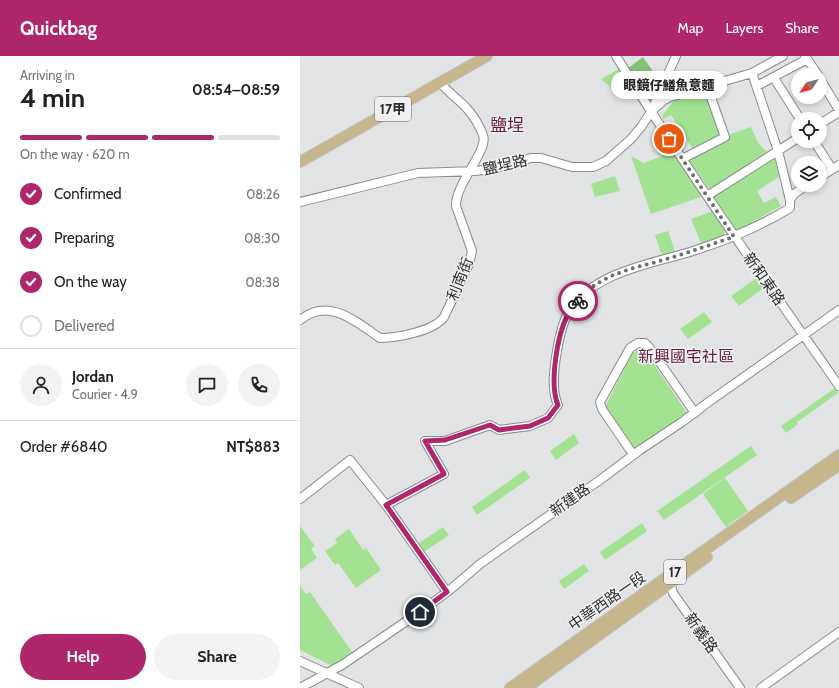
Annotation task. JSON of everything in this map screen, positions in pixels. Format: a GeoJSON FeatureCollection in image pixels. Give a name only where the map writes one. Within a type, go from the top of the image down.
{"type":"FeatureCollection","features":[{"type":"Feature","properties":{"kind":"main road","name":"17甲"},"geometry":{"type":"LineString","coordinates":[[300,162],[487,56]]}},
{"type":"Feature","properties":{"kind":"main road","name":"中華西路一段"},"geometry":{"type":"LineString","coordinates":[[526,688],[669,580],[839,455]]}},
{"type":"Feature","properties":{"kind":"main road","name":"中華西路一段"},"geometry":{"type":"LineString","coordinates":[[510,688],[839,465]]}},
{"type":"Feature","properties":{"kind":"street","name":"新和東路"},"geometry":{"type":"LineString","coordinates":[[616,56],[651,112],[734,237],[839,386]]}},
{"type":"Feature","properties":{"kind":"street","name":"鹽埕路"},"geometry":{"type":"LineString","coordinates":[[300,202],[418,173],[469,172],[493,169],[531,158],[541,158],[572,167],[593,167],[606,161],[631,139],[651,112],[676,56]]}},
{"type":"Feature","properties":{"kind":"street"},"geometry":{"type":"LineString","coordinates":[[651,112],[664,100],[670,97],[752,73],[783,56]]}},
{"type":"Feature","properties":{"kind":"street"},"geometry":{"type":"LineString","coordinates":[[757,86],[774,78],[806,57],[813,68]]}},
{"type":"Feature","properties":{"kind":"street"},"geometry":{"type":"LineString","coordinates":[[386,505],[444,474],[425,441],[445,440],[490,425],[499,430],[530,426],[548,418],[558,405],[556,399],[555,362],[559,339],[568,313],[582,296],[598,284],[623,271],[734,237],[790,208],[790,200],[778,151],[752,73]]}},
{"type":"Feature","properties":{"kind":"street"},"geometry":{"type":"LineString","coordinates":[[774,78],[796,112]]}},
{"type":"Feature","properties":{"kind":"street","name":"利南街"},"geometry":{"type":"LineString","coordinates":[[300,320],[314,312],[330,310],[346,316],[380,338],[386,338],[418,332],[442,320],[469,264],[472,251],[456,206],[456,199],[474,164],[484,139],[483,134],[468,111],[446,90],[440,82]]}},
{"type":"Feature","properties":{"kind":"street"},"geometry":{"type":"LineString","coordinates":[[682,159],[725,137],[707,86]]}},
{"type":"Feature","properties":{"kind":"street"},"geometry":{"type":"LineString","coordinates":[[827,91],[839,111],[827,119]]}},
{"type":"Feature","properties":{"kind":"street"},"geometry":{"type":"LineString","coordinates":[[707,196],[791,143]]}},
{"type":"Feature","properties":{"kind":"street"},"geometry":{"type":"LineString","coordinates":[[820,148],[836,167],[827,173]]}},
{"type":"Feature","properties":{"kind":"street"},"geometry":{"type":"LineString","coordinates":[[790,200],[797,192]]}},
{"type":"Feature","properties":{"kind":"street","name":"新建路"},"geometry":{"type":"LineString","coordinates":[[300,688],[342,666],[447,592],[480,564],[839,310]]}},
{"type":"Feature","properties":{"kind":"street"},"geometry":{"type":"LineString","coordinates":[[634,454],[602,409],[600,402],[630,348],[638,343],[645,343],[649,347],[695,413]]}},
{"type":"Feature","properties":{"kind":"street"},"geometry":{"type":"LineString","coordinates":[[300,499],[350,460],[386,505],[447,592]]}},
{"type":"Feature","properties":{"kind":"street","name":"新義路"},"geometry":{"type":"LineString","coordinates":[[669,580],[673,593],[740,688]]}},
{"type":"Feature","properties":{"kind":"street"},"geometry":{"type":"LineString","coordinates":[[760,688],[839,632]]}},
{"type":"Feature","properties":{"kind":"street"},"geometry":{"type":"LineString","coordinates":[[300,661],[359,688]]}},
{"type":"Feature","properties":{"kind":"green space"},"geometry":{"type":"Polygon","coordinates":[[[643,57],[661,83],[650,105],[641,88],[647,84],[640,74],[633,78],[627,69],[643,57]]]}},
{"type":"Feature","properties":{"kind":"green space"},"geometry":{"type":"Polygon","coordinates":[[[621,68],[637,94],[612,89],[601,79],[621,68]]]}},
{"type":"Feature","properties":{"kind":"green space"},"geometry":{"type":"Polygon","coordinates":[[[706,87],[721,135],[692,148],[671,115],[663,119],[662,115],[675,100],[706,87]]]}},
{"type":"Feature","properties":{"kind":"green space"},"geometry":{"type":"Polygon","coordinates":[[[751,127],[758,143],[767,152],[712,188],[708,187],[689,160],[727,140],[731,134],[751,127]]]}},
{"type":"Feature","properties":{"kind":"green space"},"geometry":{"type":"Polygon","coordinates":[[[672,152],[704,196],[651,214],[631,156],[644,163],[672,152]]]}},
{"type":"Feature","properties":{"kind":"green space"},"geometry":{"type":"Polygon","coordinates":[[[774,155],[779,177],[757,191],[764,203],[776,197],[781,206],[735,232],[709,196],[774,155]]]}},
{"type":"Feature","properties":{"kind":"green space"},"geometry":{"type":"Polygon","coordinates":[[[615,176],[620,191],[595,197],[591,184],[615,176]]]}},
{"type":"Feature","properties":{"kind":"green space"},"geometry":{"type":"Polygon","coordinates":[[[713,211],[725,230],[723,236],[701,243],[691,219],[713,211]]]}},
{"type":"Feature","properties":{"kind":"green space"},"geometry":{"type":"Polygon","coordinates":[[[668,231],[675,251],[665,255],[661,253],[655,235],[668,231]]]}},
{"type":"Feature","properties":{"kind":"green space"},"geometry":{"type":"Polygon","coordinates":[[[758,277],[765,287],[739,306],[731,296],[758,277]]]}},
{"type":"Feature","properties":{"kind":"green space"},"geometry":{"type":"Polygon","coordinates":[[[704,312],[712,322],[688,339],[680,329],[704,312]]]}},
{"type":"Feature","properties":{"kind":"green space"},"geometry":{"type":"Polygon","coordinates":[[[641,350],[647,354],[689,416],[636,452],[605,407],[633,352],[641,350]]]}},
{"type":"Feature","properties":{"kind":"green space"},"geometry":{"type":"Polygon","coordinates":[[[835,388],[838,393],[797,422],[798,424],[786,433],[781,426],[835,388]]]}},
{"type":"Feature","properties":{"kind":"green space"},"geometry":{"type":"Polygon","coordinates":[[[574,434],[579,443],[556,460],[550,451],[574,434]]]}},
{"type":"Feature","properties":{"kind":"green space"},"geometry":{"type":"Polygon","coordinates":[[[751,446],[757,455],[664,520],[657,511],[751,446]]]}},
{"type":"Feature","properties":{"kind":"green space"},"geometry":{"type":"Polygon","coordinates":[[[525,470],[530,478],[477,515],[472,507],[525,470]]]}},
{"type":"Feature","properties":{"kind":"green space"},"geometry":{"type":"Polygon","coordinates":[[[725,478],[748,511],[726,527],[703,494],[725,478]]]}},
{"type":"Feature","properties":{"kind":"green space"},"geometry":{"type":"Polygon","coordinates":[[[642,523],[647,531],[605,560],[600,552],[642,523]]]}},
{"type":"Feature","properties":{"kind":"green space"},"geometry":{"type":"Polygon","coordinates":[[[300,526],[315,546],[311,548],[317,558],[300,570],[300,526]]]}},
{"type":"Feature","properties":{"kind":"green space"},"geometry":{"type":"Polygon","coordinates":[[[443,527],[449,535],[424,552],[419,543],[443,527]]]}},
{"type":"Feature","properties":{"kind":"green space"},"geometry":{"type":"Polygon","coordinates":[[[349,529],[363,550],[366,548],[381,570],[356,588],[338,563],[335,565],[325,551],[337,543],[335,539],[349,529]]]}},
{"type":"Feature","properties":{"kind":"green space"},"geometry":{"type":"Polygon","coordinates":[[[584,564],[589,571],[564,589],[559,581],[584,564]]]}},
{"type":"Feature","properties":{"kind":"green space"},"geometry":{"type":"Polygon","coordinates":[[[300,586],[306,594],[310,592],[352,652],[332,666],[300,650],[300,586]]]}},
{"type":"Feature","properties":{"kind":"way so far"},"geometry":{"type":"LineString","coordinates":[[578,301],[582,296],[598,284],[623,271],[658,262],[734,237],[669,139]]}},
{"type":"Feature","properties":{"kind":"place","name":"眼鏡仔鱔魚意麵"},"geometry":{"type":"Point","coordinates":[669,139]}},
{"type":"Feature","properties":{"kind":"district","name":"鹽埕"},"geometry":{"type":"Point","coordinates":[507,125]}},
{"type":"Feature","properties":{"kind":"district","name":"新興國宅社區"},"geometry":{"type":"Point","coordinates":[686,356]}},
{"type":"Feature","properties":{"kind":"route"},"geometry":{"type":"LineString","coordinates":[[420,612],[447,592],[386,505],[444,474],[425,441],[445,440],[490,425],[499,430],[530,426],[548,418],[558,405],[554,387],[554,374],[559,339],[568,313],[578,301]]}}]}
